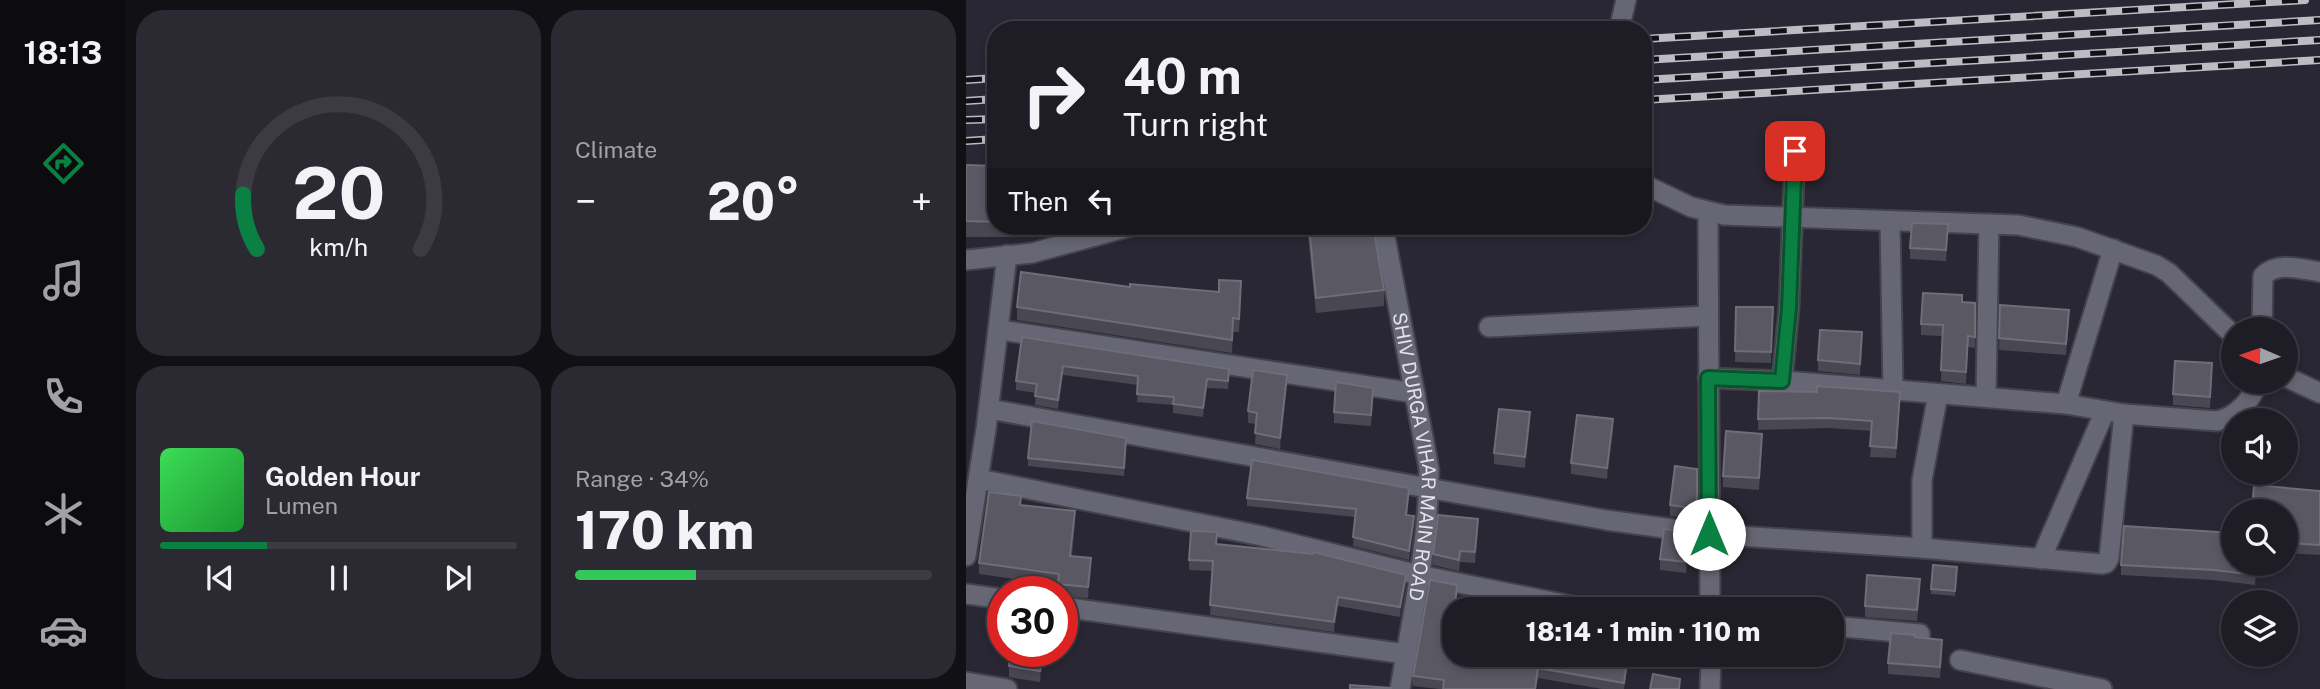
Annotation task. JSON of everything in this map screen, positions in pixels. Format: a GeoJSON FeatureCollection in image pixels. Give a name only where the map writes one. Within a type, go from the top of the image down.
{"type":"FeatureCollection","features":[{"type":"Feature","properties":{"kind":"street"},"geometry":{"type":"LineString","coordinates":[[1621,21],[1626,0]]}},
{"type":"Feature","properties":{"kind":"street"},"geometry":{"type":"LineString","coordinates":[[1782,381],[1789,308],[1795,151]]}},
{"type":"Feature","properties":{"kind":"street"},"geometry":{"type":"LineString","coordinates":[[1652,188],[1708,212],[1724,215],[1989,224],[2033,227],[2077,237],[2156,265],[2169,273],[2221,323]]}},
{"type":"Feature","properties":{"kind":"street"},"geometry":{"type":"LineString","coordinates":[[1708,212],[1710,597]]}},
{"type":"Feature","properties":{"kind":"street"},"geometry":{"type":"LineString","coordinates":[[1890,222],[1893,390]]}},
{"type":"Feature","properties":{"kind":"street"},"geometry":{"type":"LineString","coordinates":[[1986,397],[1989,224]]}},
{"type":"Feature","properties":{"kind":"street"},"geometry":{"type":"LineString","coordinates":[[966,260],[1032,253],[1099,235]]}},
{"type":"Feature","properties":{"kind":"street","name":"SHIV DURGA VIHAR MAIN ROAD"},"geometry":{"type":"LineString","coordinates":[[1385,235],[1428,459],[1429,489],[1419,575],[1400,689]]}},
{"type":"Feature","properties":{"kind":"street"},"geometry":{"type":"LineString","coordinates":[[2066,404],[2113,249]]}},
{"type":"Feature","properties":{"kind":"street"},"geometry":{"type":"LineString","coordinates":[[966,556],[1000,330],[1007,255]]}},
{"type":"Feature","properties":{"kind":"street"},"geometry":{"type":"LineString","coordinates":[[2262,317],[2263,276],[2269,271],[2286,268],[2320,272]]}},
{"type":"Feature","properties":{"kind":"street"},"geometry":{"type":"LineString","coordinates":[[1489,327],[1707,316]]}},
{"type":"Feature","properties":{"kind":"street"},"geometry":{"type":"LineString","coordinates":[[1000,330],[1415,393]]}},
{"type":"Feature","properties":{"kind":"street"},"geometry":{"type":"LineString","coordinates":[[1708,378],[1986,397],[2066,404],[2124,414],[2210,420],[2225,419],[2247,403],[2253,394]]}},
{"type":"Feature","properties":{"kind":"street"},"geometry":{"type":"LineString","coordinates":[[2298,383],[2320,393]]}},
{"type":"Feature","properties":{"kind":"street"},"geometry":{"type":"LineString","coordinates":[[1922,548],[1923,472],[1938,394]]}},
{"type":"Feature","properties":{"kind":"street"},"geometry":{"type":"LineString","coordinates":[[989,409],[1606,520],[1709,534],[1922,548],[2102,564],[2109,558],[2124,414]]}},
{"type":"Feature","properties":{"kind":"street"},"geometry":{"type":"LineString","coordinates":[[2041,559],[2105,411]]}},
{"type":"Feature","properties":{"kind":"street"},"geometry":{"type":"LineString","coordinates":[[979,479],[1262,536],[1419,575],[1528,597]]}},
{"type":"Feature","properties":{"kind":"street"},"geometry":{"type":"LineString","coordinates":[[966,594],[987,597]]}},
{"type":"Feature","properties":{"kind":"street"},"geometry":{"type":"LineString","coordinates":[[1078,609],[1406,653]]}},
{"type":"Feature","properties":{"kind":"street"},"geometry":{"type":"LineString","coordinates":[[1844,627],[1920,634]]}},
{"type":"Feature","properties":{"kind":"street"},"geometry":{"type":"LineString","coordinates":[[1960,660],[2102,689]]}},
{"type":"Feature","properties":{"kind":"street"},"geometry":{"type":"LineString","coordinates":[[1710,689],[1711,667]]}},
{"type":"Feature","properties":{"kind":"street"},"geometry":{"type":"LineString","coordinates":[[966,682],[1007,689]]}},
{"type":"Feature","properties":{"kind":"building"},"geometry":{"type":"Polygon","coordinates":[[[966,165],[987,166],[987,222],[966,221],[966,165]]]}},
{"type":"Feature","properties":{"kind":"building"},"geometry":{"type":"Polygon","coordinates":[[[1912,223],[1948,224],[1946,250],[1910,248],[1912,223]]]}},
{"type":"Feature","properties":{"kind":"building"},"geometry":{"type":"Polygon","coordinates":[[[1310,235],[1375,235],[1384,290],[1316,298],[1310,235]]]}},
{"type":"Feature","properties":{"kind":"building"},"geometry":{"type":"Polygon","coordinates":[[[1021,272],[1130,287],[1130,284],[1219,292],[1219,280],[1241,281],[1239,319],[1233,318],[1232,340],[1017,307],[1021,272]]]}},
{"type":"Feature","properties":{"kind":"building"},"geometry":{"type":"Polygon","coordinates":[[[1923,293],[1962,295],[1962,302],[1975,303],[1975,337],[1968,336],[1966,372],[1941,370],[1943,325],[1921,324],[1923,293]]]}},
{"type":"Feature","properties":{"kind":"building"},"geometry":{"type":"Polygon","coordinates":[[[2000,305],[2069,310],[2066,344],[1999,338],[2000,305]]]}},
{"type":"Feature","properties":{"kind":"building"},"geometry":{"type":"Polygon","coordinates":[[[1736,307],[1773,307],[1771,352],[1735,351],[1736,307]]]}},
{"type":"Feature","properties":{"kind":"building"},"geometry":{"type":"Polygon","coordinates":[[[1820,330],[1862,332],[1860,364],[1818,360],[1820,330]]]}},
{"type":"Feature","properties":{"kind":"building"},"geometry":{"type":"Polygon","coordinates":[[[1022,337],[1229,369],[1228,381],[1207,379],[1203,408],[1173,404],[1174,397],[1137,394],[1138,376],[1063,366],[1058,400],[1035,396],[1037,384],[1016,381],[1022,337]]]}},
{"type":"Feature","properties":{"kind":"building"},"geometry":{"type":"Polygon","coordinates":[[[2175,361],[2212,363],[2210,397],[2173,394],[2175,361]]]}},
{"type":"Feature","properties":{"kind":"building"},"geometry":{"type":"Polygon","coordinates":[[[1253,370],[1287,375],[1280,438],[1255,433],[1257,413],[1248,411],[1253,370]]]}},
{"type":"Feature","properties":{"kind":"building"},"geometry":{"type":"Polygon","coordinates":[[[1336,382],[1373,388],[1371,415],[1334,412],[1336,382]]]}},
{"type":"Feature","properties":{"kind":"building"},"geometry":{"type":"Polygon","coordinates":[[[1817,386],[1900,392],[1896,448],[1870,446],[1872,421],[1828,418],[1758,419],[1759,391],[1817,392],[1817,386]]]}},
{"type":"Feature","properties":{"kind":"building"},"geometry":{"type":"Polygon","coordinates":[[[1499,409],[1530,412],[1525,457],[1494,453],[1499,409]]]}},
{"type":"Feature","properties":{"kind":"building"},"geometry":{"type":"Polygon","coordinates":[[[1577,415],[1613,419],[1607,468],[1571,463],[1577,415]]]}},
{"type":"Feature","properties":{"kind":"building"},"geometry":{"type":"Polygon","coordinates":[[[1032,421],[1126,438],[1124,468],[1028,458],[1032,421]]]}},
{"type":"Feature","properties":{"kind":"building"},"geometry":{"type":"Polygon","coordinates":[[[1726,431],[1762,434],[1759,478],[1723,476],[1726,431]]]}},
{"type":"Feature","properties":{"kind":"building"},"geometry":{"type":"Polygon","coordinates":[[[1252,460],[1409,488],[1406,515],[1414,516],[1409,551],[1353,537],[1356,509],[1247,498],[1252,460]]]}},
{"type":"Feature","properties":{"kind":"building"},"geometry":{"type":"Polygon","coordinates":[[[1675,466],[1697,469],[1697,509],[1670,505],[1675,466]]]}},
{"type":"Feature","properties":{"kind":"building"},"geometry":{"type":"Polygon","coordinates":[[[2254,485],[2320,491],[2320,545],[2298,544],[2298,499],[2253,499],[2254,485]]]}},
{"type":"Feature","properties":{"kind":"building"},"geometry":{"type":"Polygon","coordinates":[[[989,492],[1021,496],[1020,505],[1075,511],[1070,556],[1091,558],[1088,587],[1078,586],[1078,576],[1059,576],[979,563],[989,492]]]}},
{"type":"Feature","properties":{"kind":"building"},"geometry":{"type":"Polygon","coordinates":[[[1438,515],[1478,519],[1475,552],[1460,551],[1459,560],[1433,554],[1438,515]]]}},
{"type":"Feature","properties":{"kind":"building"},"geometry":{"type":"Polygon","coordinates":[[[2124,526],[2221,532],[2221,571],[2121,565],[2124,526]]]}},
{"type":"Feature","properties":{"kind":"building"},"geometry":{"type":"Polygon","coordinates":[[[1664,529],[1690,533],[1686,562],[1660,559],[1664,529]]]}},
{"type":"Feature","properties":{"kind":"building"},"geometry":{"type":"Polygon","coordinates":[[[1191,531],[1217,532],[1216,544],[1313,552],[1406,575],[1400,607],[1338,597],[1334,622],[1210,605],[1213,561],[1189,560],[1191,531]]]}},
{"type":"Feature","properties":{"kind":"building"},"geometry":{"type":"Polygon","coordinates":[[[1933,565],[1957,567],[1955,591],[1931,589],[1933,565]]]}},
{"type":"Feature","properties":{"kind":"building"},"geometry":{"type":"Polygon","coordinates":[[[1867,575],[1920,579],[1917,610],[1865,606],[1867,575]]]}},
{"type":"Feature","properties":{"kind":"building"},"geometry":{"type":"Polygon","coordinates":[[[1430,580],[1457,585],[1456,597],[1442,597],[1442,667],[1626,667],[1624,683],[1538,668],[1535,689],[1443,689],[1444,680],[1413,676],[1430,580]]]}},
{"type":"Feature","properties":{"kind":"building"},"geometry":{"type":"Polygon","coordinates":[[[1891,633],[1942,640],[1940,667],[1888,663],[1891,633]]]}},
{"type":"Feature","properties":{"kind":"building"},"geometry":{"type":"Polygon","coordinates":[[[1015,667],[1041,667],[1040,671],[1015,667]]]}},
{"type":"Feature","properties":{"kind":"building"},"geometry":{"type":"Polygon","coordinates":[[[1653,674],[1680,679],[1679,689],[1650,689],[1653,674]]]}},
{"type":"Feature","properties":{"kind":"building"},"geometry":{"type":"Polygon","coordinates":[[[1350,685],[1391,688],[1391,689],[1350,689],[1350,685]]]}},
{"type":"Feature","properties":{"kind":"railway"},"geometry":{"type":"LineString","coordinates":[[1652,38],[2305,0]]}},
{"type":"Feature","properties":{"kind":"railway"},"geometry":{"type":"LineString","coordinates":[[1652,59],[2320,20]]}},
{"type":"Feature","properties":{"kind":"railway"},"geometry":{"type":"LineString","coordinates":[[1652,79],[2320,40]]}},
{"type":"Feature","properties":{"kind":"railway"},"geometry":{"type":"LineString","coordinates":[[1652,99],[2320,60]]}},
{"type":"Feature","properties":{"kind":"railway"},"geometry":{"type":"LineString","coordinates":[[966,80],[987,79]]}},
{"type":"Feature","properties":{"kind":"railway"},"geometry":{"type":"LineString","coordinates":[[966,101],[987,100]]}},
{"type":"Feature","properties":{"kind":"railway"},"geometry":{"type":"LineString","coordinates":[[966,120],[987,119]]}},
{"type":"Feature","properties":{"kind":"railway"},"geometry":{"type":"LineString","coordinates":[[966,141],[987,140]]}},
{"type":"Feature","properties":{"kind":"route"},"geometry":{"type":"LineString","coordinates":[[1709,534],[1708,378],[1782,381],[1789,308],[1795,151]]}}]}
